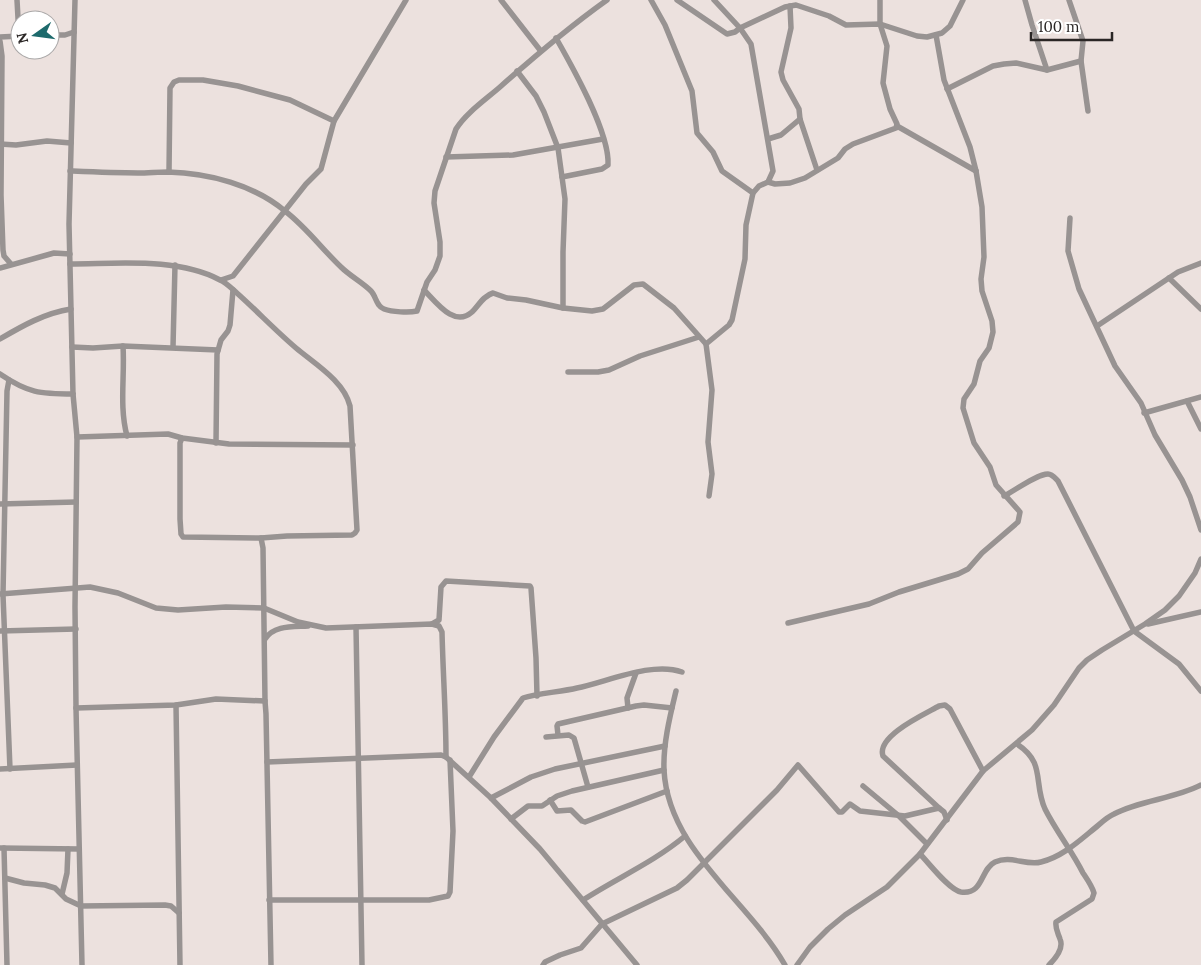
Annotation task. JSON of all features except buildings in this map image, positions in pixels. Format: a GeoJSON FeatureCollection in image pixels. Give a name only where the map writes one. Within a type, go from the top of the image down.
{"type":"FeatureCollection","features":[{"type":"Feature","properties":{"kind":"street"},"geometry":{"type":"LineString","coordinates":[[75,0],[69,224],[73,394],[77,438],[76,708],[82,965]]}},
{"type":"Feature","properties":{"kind":"street"},"geometry":{"type":"LineString","coordinates":[[221,280],[233,276],[306,184],[321,169],[334,121],[406,0]]}},
{"type":"Feature","properties":{"kind":"street"},"geometry":{"type":"LineString","coordinates":[[501,0],[540,50]]}},
{"type":"Feature","properties":{"kind":"street"},"geometry":{"type":"LineString","coordinates":[[70,171],[169,172],[195,175],[245,188],[265,197],[285,210],[342,268],[373,292],[382,308],[409,312],[417,311],[424,290],[440,256],[440,242],[434,203],[435,191],[451,140],[459,124],[540,50],[607,0]]}},
{"type":"Feature","properties":{"kind":"street"},"geometry":{"type":"LineString","coordinates":[[651,0],[665,25],[692,91],[697,133],[713,152],[722,171],[753,192]]}},
{"type":"Feature","properties":{"kind":"street"},"geometry":{"type":"LineString","coordinates":[[677,0],[724,33],[730,34],[795,4],[846,25],[880,24],[917,36],[942,33],[950,26],[963,0]]}},
{"type":"Feature","properties":{"kind":"street"},"geometry":{"type":"LineString","coordinates":[[714,0],[740,28],[751,44],[773,171],[768,182]]}},
{"type":"Feature","properties":{"kind":"street"},"geometry":{"type":"LineString","coordinates":[[880,0],[880,24],[887,46],[883,83],[896,126],[976,171]]}},
{"type":"Feature","properties":{"kind":"street"},"geometry":{"type":"LineString","coordinates":[[1026,0],[1047,70]]}},
{"type":"Feature","properties":{"kind":"street"},"geometry":{"type":"LineString","coordinates":[[1069,0],[1083,41],[1081,61],[1088,111]]}},
{"type":"Feature","properties":{"kind":"street"},"geometry":{"type":"LineString","coordinates":[[795,4],[781,72],[783,80],[799,109],[800,118],[817,170]]}},
{"type":"Feature","properties":{"kind":"street"},"geometry":{"type":"LineString","coordinates":[[60,35],[74,32]]}},
{"type":"Feature","properties":{"kind":"street"},"geometry":{"type":"LineString","coordinates":[[788,622],[869,604],[899,592],[948,578],[968,569],[982,553],[1018,522],[1020,512],[996,486],[990,466],[974,443],[963,408],[964,399],[974,384],[980,361],[989,348],[993,332],[992,321],[982,291],[981,279],[984,257],[982,207],[976,171],[970,147],[947,89],[936,35]]}},
{"type":"Feature","properties":{"kind":"street"},"geometry":{"type":"LineString","coordinates":[[556,38],[584,91],[603,139],[608,161],[606,167],[562,177]]}},
{"type":"Feature","properties":{"kind":"street"},"geometry":{"type":"LineString","coordinates":[[0,41],[2,56],[1,208],[4,256],[11,264]]}},
{"type":"Feature","properties":{"kind":"street"},"geometry":{"type":"LineString","coordinates":[[947,89],[993,66],[1016,63],[1047,70],[1081,61]]}},
{"type":"Feature","properties":{"kind":"street"},"geometry":{"type":"LineString","coordinates":[[518,71],[540,104],[558,148],[565,199],[563,308]]}},
{"type":"Feature","properties":{"kind":"street"},"geometry":{"type":"LineString","coordinates":[[169,172],[170,88],[174,82],[179,80],[203,80],[290,100],[334,121]]}},
{"type":"Feature","properties":{"kind":"street"},"geometry":{"type":"LineString","coordinates":[[768,139],[781,135],[800,118]]}},
{"type":"Feature","properties":{"kind":"street"},"geometry":{"type":"LineString","coordinates":[[706,344],[729,325],[735,310],[745,259],[746,225],[753,192],[759,186],[768,182],[775,184],[790,183],[806,178],[838,158],[845,149],[853,144],[883,134],[896,126]]}},
{"type":"Feature","properties":{"kind":"street"},"geometry":{"type":"LineString","coordinates":[[446,157],[503,157],[603,139]]}},
{"type":"Feature","properties":{"kind":"street"},"geometry":{"type":"LineString","coordinates":[[1,144],[16,145],[47,141],[72,143]]}},
{"type":"Feature","properties":{"kind":"street"},"geometry":{"type":"LineString","coordinates":[[1070,218],[1068,251],[1079,289],[1115,366],[1141,403],[1155,435],[1182,480],[1201,530]]}},
{"type":"Feature","properties":{"kind":"street"},"geometry":{"type":"LineString","coordinates":[[0,268],[54,252],[70,254]]}},
{"type":"Feature","properties":{"kind":"street"},"geometry":{"type":"LineString","coordinates":[[1097,326],[1178,272],[1201,263]]}},
{"type":"Feature","properties":{"kind":"street"},"geometry":{"type":"LineString","coordinates":[[70,264],[175,265],[221,280],[253,307],[278,333],[327,374],[343,390],[348,397],[350,406],[356,533],[352,535],[261,538],[187,538],[181,534],[180,443],[182,438]]}},
{"type":"Feature","properties":{"kind":"street"},"geometry":{"type":"LineString","coordinates":[[173,347],[175,265]]}},
{"type":"Feature","properties":{"kind":"street"},"geometry":{"type":"LineString","coordinates":[[1169,278],[1201,308]]}},
{"type":"Feature","properties":{"kind":"street"},"geometry":{"type":"LineString","coordinates":[[424,290],[448,314],[456,317],[472,312],[485,297],[493,293],[507,298],[563,308],[597,311],[603,309],[634,285],[643,284],[674,308],[706,344],[712,390],[708,442],[712,474],[709,496]]}},
{"type":"Feature","properties":{"kind":"street"},"geometry":{"type":"LineString","coordinates":[[216,443],[218,350],[221,340],[230,325],[233,290]]}},
{"type":"Feature","properties":{"kind":"street"},"geometry":{"type":"LineString","coordinates":[[0,339],[54,311],[71,308]]}},
{"type":"Feature","properties":{"kind":"street"},"geometry":{"type":"LineString","coordinates":[[568,372],[609,370],[640,356],[699,336]]}},
{"type":"Feature","properties":{"kind":"street"},"geometry":{"type":"LineString","coordinates":[[122,346],[123,410],[127,436]]}},
{"type":"Feature","properties":{"kind":"street"},"geometry":{"type":"LineString","coordinates":[[72,347],[173,347],[218,350]]}},
{"type":"Feature","properties":{"kind":"street"},"geometry":{"type":"LineString","coordinates":[[0,374],[28,390],[44,394],[73,394]]}},
{"type":"Feature","properties":{"kind":"street"},"geometry":{"type":"LineString","coordinates":[[10,380],[6,391],[1,594],[10,769]]}},
{"type":"Feature","properties":{"kind":"street"},"geometry":{"type":"LineString","coordinates":[[1144,413],[1201,397]]}},
{"type":"Feature","properties":{"kind":"street"},"geometry":{"type":"LineString","coordinates":[[1187,401],[1201,429]]}},
{"type":"Feature","properties":{"kind":"street"},"geometry":{"type":"LineString","coordinates":[[77,438],[168,434],[216,443],[352,445]]}},
{"type":"Feature","properties":{"kind":"street"},"geometry":{"type":"LineString","coordinates":[[1004,496],[1047,474],[1055,477],[1134,631],[1179,664],[1201,691]]}},
{"type":"Feature","properties":{"kind":"street"},"geometry":{"type":"LineString","coordinates":[[2,504],[76,502]]}},
{"type":"Feature","properties":{"kind":"street"},"geometry":{"type":"LineString","coordinates":[[1195,514],[1201,518]]}},
{"type":"Feature","properties":{"kind":"street"},"geometry":{"type":"LineString","coordinates":[[261,538],[264,548],[264,701],[271,965]]}},
{"type":"Feature","properties":{"kind":"street"},"geometry":{"type":"LineString","coordinates":[[797,965],[810,947],[828,928],[887,887],[920,854],[983,771],[1017,744],[1043,718],[1079,668],[1087,660],[1146,624],[1165,610],[1179,596],[1195,573],[1201,559]]}},
{"type":"Feature","properties":{"kind":"street"},"geometry":{"type":"LineString","coordinates":[[432,624],[439,620],[441,587],[446,581],[530,586],[537,696]]}},
{"type":"Feature","properties":{"kind":"street"},"geometry":{"type":"LineString","coordinates":[[1,594],[90,588],[118,593],[150,606],[171,609],[264,608],[298,622],[326,628],[432,624],[439,626],[442,632],[452,831],[449,894],[446,897],[429,900],[269,900]]}},
{"type":"Feature","properties":{"kind":"street"},"geometry":{"type":"LineString","coordinates":[[1146,624],[1201,612]]}},
{"type":"Feature","properties":{"kind":"street"},"geometry":{"type":"LineString","coordinates":[[265,639],[269,633],[278,629],[315,626]]}},
{"type":"Feature","properties":{"kind":"street"},"geometry":{"type":"LineString","coordinates":[[356,627],[362,965]]}},
{"type":"Feature","properties":{"kind":"street"},"geometry":{"type":"LineString","coordinates":[[2,631],[76,629]]}},
{"type":"Feature","properties":{"kind":"street"},"geometry":{"type":"LineString","coordinates":[[469,776],[517,704],[524,698],[588,686],[636,673],[660,669],[673,669],[682,672]]}},
{"type":"Feature","properties":{"kind":"street"},"geometry":{"type":"LineString","coordinates":[[628,708],[627,696],[636,673]]}},
{"type":"Feature","properties":{"kind":"street"},"geometry":{"type":"LineString","coordinates":[[676,691],[665,746],[664,770],[673,812],[685,836],[704,862],[745,911],[785,965]]}},
{"type":"Feature","properties":{"kind":"street"},"geometry":{"type":"LineString","coordinates":[[76,708],[176,705],[216,699],[264,701]]}},
{"type":"Feature","properties":{"kind":"street"},"geometry":{"type":"LineString","coordinates":[[176,705],[180,965]]}},
{"type":"Feature","properties":{"kind":"street"},"geometry":{"type":"LineString","coordinates":[[558,735],[558,724],[644,705],[672,708]]}},
{"type":"Feature","properties":{"kind":"street"},"geometry":{"type":"LineString","coordinates":[[947,820],[944,812],[883,756],[882,749],[887,740],[899,729],[939,706],[945,705],[950,709],[983,771]]}},
{"type":"Feature","properties":{"kind":"street"},"geometry":{"type":"LineString","coordinates":[[546,737],[569,735],[574,738],[588,787]]}},
{"type":"Feature","properties":{"kind":"street"},"geometry":{"type":"LineString","coordinates":[[1017,744],[1026,750],[1034,762],[1042,800],[1046,809],[1093,889],[1094,896],[1082,907],[1056,922],[1055,926],[1062,941],[1054,960],[1049,965]]}},
{"type":"Feature","properties":{"kind":"street"},"geometry":{"type":"LineString","coordinates":[[491,798],[540,773],[665,746]]}},
{"type":"Feature","properties":{"kind":"street"},"geometry":{"type":"LineString","coordinates":[[267,762],[358,757],[441,756],[448,758],[469,776],[540,849],[637,965]]}},
{"type":"Feature","properties":{"kind":"street"},"geometry":{"type":"LineString","coordinates":[[0,769],[77,765]]}},
{"type":"Feature","properties":{"kind":"street"},"geometry":{"type":"LineString","coordinates":[[543,965],[545,962],[560,955],[581,948],[602,924],[677,888],[688,880],[777,790],[798,765],[839,812],[842,812],[850,804],[860,811],[899,816],[910,816],[939,808]]}},
{"type":"Feature","properties":{"kind":"street"},"geometry":{"type":"LineString","coordinates":[[511,819],[528,806],[542,806],[550,800],[572,791],[664,770]]}},
{"type":"Feature","properties":{"kind":"street"},"geometry":{"type":"LineString","coordinates":[[920,854],[954,890],[965,892],[979,886],[991,865],[995,862],[1011,859],[1034,863],[1042,862],[1070,848],[1115,813],[1201,785]]}},
{"type":"Feature","properties":{"kind":"street"},"geometry":{"type":"LineString","coordinates":[[864,786],[899,816],[927,844]]}},
{"type":"Feature","properties":{"kind":"street"},"geometry":{"type":"LineString","coordinates":[[550,800],[557,811],[571,810],[582,822],[585,822],[667,791]]}},
{"type":"Feature","properties":{"kind":"street"},"geometry":{"type":"LineString","coordinates":[[583,900],[607,884],[650,862],[685,836]]}},
{"type":"Feature","properties":{"kind":"street"},"geometry":{"type":"LineString","coordinates":[[8,965],[2,848],[79,849]]}},
{"type":"Feature","properties":{"kind":"street"},"geometry":{"type":"LineString","coordinates":[[62,894],[67,878],[68,849]]}},
{"type":"Feature","properties":{"kind":"street"},"geometry":{"type":"LineString","coordinates":[[4,878],[55,888],[72,903],[81,906],[165,905],[170,906],[179,914]]}}]}
